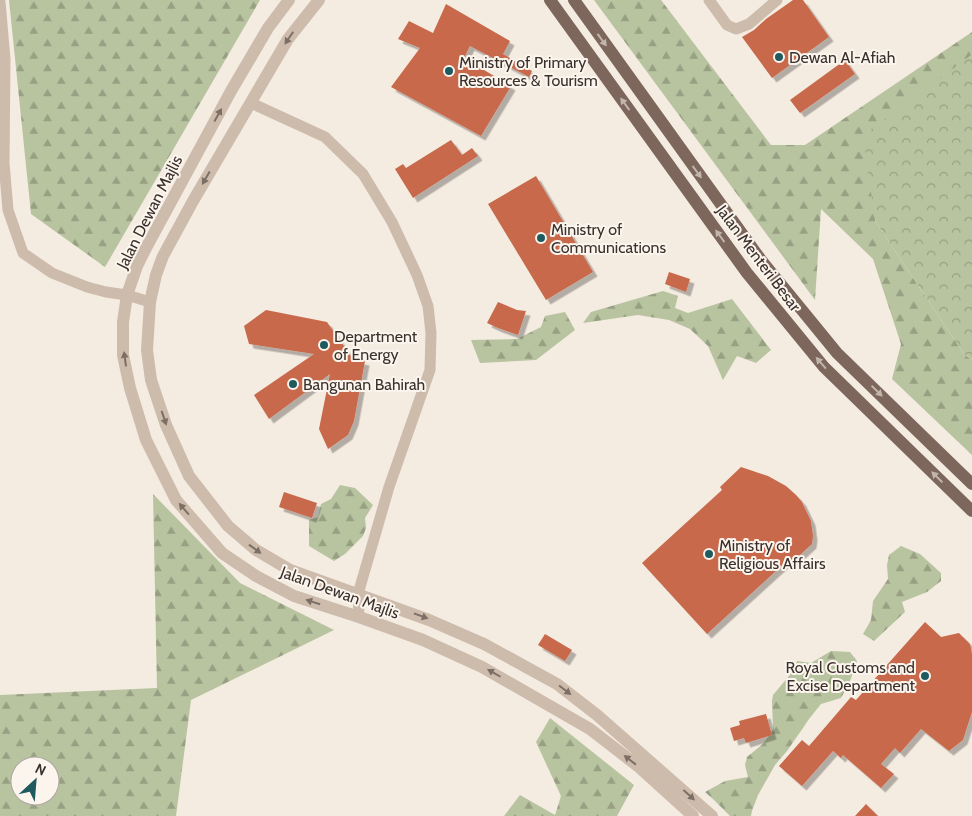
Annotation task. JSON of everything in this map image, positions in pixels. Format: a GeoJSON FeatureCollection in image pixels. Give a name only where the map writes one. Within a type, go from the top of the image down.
{"type":"FeatureCollection","features":[{"type":"Feature","properties":{"kind":"main road","name":"Jalan Menteri Besar"},"geometry":{"type":"LineString","coordinates":[[550,0],[747,273],[806,346],[824,367],[972,511]]}},
{"type":"Feature","properties":{"kind":"main road","name":"Jalan Menteri Besar"},"geometry":{"type":"LineString","coordinates":[[574,0],[761,260],[838,353],[972,484]]}},
{"type":"Feature","properties":{"kind":"street","name":"Jalan Dewan Majlis"},"geometry":{"type":"LineString","coordinates":[[289,0],[268,28],[231,91],[146,248],[127,294],[124,322],[124,355],[130,388],[146,440],[176,500],[222,553],[256,576],[294,596],[422,640],[482,667],[590,729],[639,767],[693,816]]}},
{"type":"Feature","properties":{"kind":"street","name":"Jalan Dewan Majlis"},"geometry":{"type":"LineString","coordinates":[[319,0],[288,39],[193,201],[163,256],[156,276],[150,302],[147,350],[151,380],[166,425],[189,476],[228,526],[256,550],[290,570],[453,630],[484,644],[557,684],[605,721],[712,816]]}},
{"type":"Feature","properties":{"kind":"street"},"geometry":{"type":"LineString","coordinates":[[709,0],[727,25],[736,29],[749,24],[777,0]]}},
{"type":"Feature","properties":{"kind":"street"},"geometry":{"type":"LineString","coordinates":[[0,2],[5,59],[4,162],[8,210],[23,253],[52,274],[87,287],[106,292],[127,294],[150,302]]}},
{"type":"Feature","properties":{"kind":"street"},"geometry":{"type":"LineString","coordinates":[[251,103],[326,137],[363,174],[392,222],[428,306],[431,333],[430,370],[390,487],[358,594],[359,617]]}},
{"type":"Feature","properties":{"kind":"street"},"geometry":{"type":"LineString","coordinates":[[137,266],[156,276]]}},
{"type":"Feature","properties":{"kind":"green space"},"geometry":{"type":"Polygon","coordinates":[[[9,0],[260,0],[105,267],[31,214],[9,0]]]}},
{"type":"Feature","properties":{"kind":"green space"},"geometry":{"type":"Polygon","coordinates":[[[594,0],[661,0],[771,145],[805,145],[972,32],[972,55],[966,59],[875,221],[964,354],[972,360],[972,455],[892,379],[901,344],[873,259],[821,209],[815,300],[594,0]]]}},
{"type":"Feature","properties":{"kind":"green space"},"geometry":{"type":"Polygon","coordinates":[[[972,55],[972,360],[964,354],[875,221],[863,135],[972,55]]]}},
{"type":"Feature","properties":{"kind":"green space"},"geometry":{"type":"Polygon","coordinates":[[[663,291],[678,296],[675,308],[688,313],[732,299],[771,350],[756,363],[737,356],[723,380],[708,346],[690,329],[669,320],[638,315],[583,323],[591,312],[663,291]]]}},
{"type":"Feature","properties":{"kind":"green space"},"geometry":{"type":"Polygon","coordinates":[[[565,312],[575,330],[536,360],[480,363],[471,340],[517,339],[541,327],[545,316],[565,312]]]}},
{"type":"Feature","properties":{"kind":"green space"},"geometry":{"type":"Polygon","coordinates":[[[340,485],[355,488],[373,505],[365,518],[366,528],[363,536],[345,554],[334,561],[309,546],[309,520],[318,517],[321,504],[331,499],[340,485]]]}},
{"type":"Feature","properties":{"kind":"green space"},"geometry":{"type":"Polygon","coordinates":[[[153,494],[240,583],[334,630],[191,700],[176,816],[0,816],[0,695],[157,688],[153,494]]]}},
{"type":"Feature","properties":{"kind":"green space"},"geometry":{"type":"Polygon","coordinates":[[[901,546],[920,554],[941,573],[941,581],[927,592],[902,602],[905,612],[874,641],[863,634],[871,620],[873,601],[888,579],[887,565],[889,555],[901,546]]]}},
{"type":"Feature","properties":{"kind":"green space"},"geometry":{"type":"Polygon","coordinates":[[[831,651],[850,652],[857,661],[850,681],[841,698],[821,704],[809,719],[775,765],[758,795],[751,816],[730,816],[705,792],[725,781],[748,777],[745,765],[747,757],[764,743],[773,729],[773,695],[794,670],[797,661],[811,663],[831,651]]]}},
{"type":"Feature","properties":{"kind":"green space"},"geometry":{"type":"Polygon","coordinates":[[[550,718],[634,785],[617,816],[504,816],[520,795],[555,815],[561,796],[536,742],[550,718]]]}},
{"type":"Feature","properties":{"kind":"building","name":"Dewan Al-Afiah"},"geometry":{"type":"Polygon","coordinates":[[[793,0],[803,0],[829,37],[772,78],[742,37],[793,0]]]}},
{"type":"Feature","properties":{"kind":"building","name":"Ministry of Primary Resources & Tourism"},"geometry":{"type":"Polygon","coordinates":[[[446,4],[510,41],[503,54],[532,71],[529,77],[470,46],[464,58],[511,86],[481,136],[391,87],[420,48],[398,39],[409,21],[433,33],[446,4]]]}},
{"type":"Feature","properties":{"kind":"building"},"geometry":{"type":"Polygon","coordinates":[[[845,60],[855,74],[800,113],[790,100],[845,60]]]}},
{"type":"Feature","properties":{"kind":"building"},"geometry":{"type":"Polygon","coordinates":[[[451,140],[462,155],[472,148],[478,156],[413,198],[395,169],[403,164],[406,168],[451,140]]]}},
{"type":"Feature","properties":{"kind":"building","name":"Ministry of Communications"},"geometry":{"type":"Polygon","coordinates":[[[536,176],[593,272],[546,300],[488,204],[536,176]]]}},
{"type":"Feature","properties":{"kind":"building"},"geometry":{"type":"Polygon","coordinates":[[[669,272],[690,279],[686,292],[665,284],[669,272]]]}},
{"type":"Feature","properties":{"kind":"building"},"geometry":{"type":"Polygon","coordinates":[[[498,302],[517,310],[526,311],[518,335],[487,323],[498,302]]]}},
{"type":"Feature","properties":{"kind":"building","name":"Bangunan Bahirah"},"geometry":{"type":"Polygon","coordinates":[[[266,310],[327,322],[353,359],[365,361],[354,421],[348,435],[328,449],[319,429],[330,374],[269,419],[254,395],[314,354],[249,344],[244,326],[266,310]]]}},
{"type":"Feature","properties":{"kind":"building","name":"Ministry of Religious Affairs"},"geometry":{"type":"Polygon","coordinates":[[[741,467],[768,476],[786,486],[796,495],[802,502],[811,521],[812,544],[790,564],[787,561],[707,634],[642,563],[722,490],[720,487],[741,467]]]}},
{"type":"Feature","properties":{"kind":"building"},"geometry":{"type":"Polygon","coordinates":[[[284,492],[317,503],[312,518],[279,507],[284,492]]]}},
{"type":"Feature","properties":{"kind":"building","name":"Royal Customs and Excise Department"},"geometry":{"type":"Polygon","coordinates":[[[925,622],[941,637],[959,633],[970,644],[972,654],[972,712],[963,740],[949,751],[921,729],[900,753],[895,748],[881,764],[894,774],[881,788],[843,755],[841,758],[833,751],[802,786],[779,766],[802,740],[809,746],[851,697],[856,700],[925,622]]]}},
{"type":"Feature","properties":{"kind":"building"},"geometry":{"type":"Polygon","coordinates":[[[545,634],[572,650],[565,661],[538,645],[545,634]]]}},
{"type":"Feature","properties":{"kind":"building"},"geometry":{"type":"Polygon","coordinates":[[[766,714],[772,735],[746,743],[744,738],[734,741],[730,728],[740,725],[739,721],[766,714]]]}},
{"type":"Feature","properties":{"kind":"building"},"geometry":{"type":"Polygon","coordinates":[[[866,804],[878,816],[855,816],[866,804]]]}},
{"type":"Feature","properties":{"kind":"place","name":"Dewan Al-Afiah"},"geometry":{"type":"Point","coordinates":[779,57]}},
{"type":"Feature","properties":{"kind":"place","name":"Ministry of Primary Resources & Tourism"},"geometry":{"type":"Point","coordinates":[449,71]}},
{"type":"Feature","properties":{"kind":"place","name":"Ministry of Communications"},"geometry":{"type":"Point","coordinates":[541,238]}},
{"type":"Feature","properties":{"kind":"place","name":"Department of Energy"},"geometry":{"type":"Point","coordinates":[324,345]}},
{"type":"Feature","properties":{"kind":"place","name":"Bangunan Bahirah"},"geometry":{"type":"Point","coordinates":[293,384]}},
{"type":"Feature","properties":{"kind":"place","name":"Ministry of Religious Affairs"},"geometry":{"type":"Point","coordinates":[709,554]}},
{"type":"Feature","properties":{"kind":"place","name":"Royal Customs and Excise Department"},"geometry":{"type":"Point","coordinates":[925,676]}}]}
